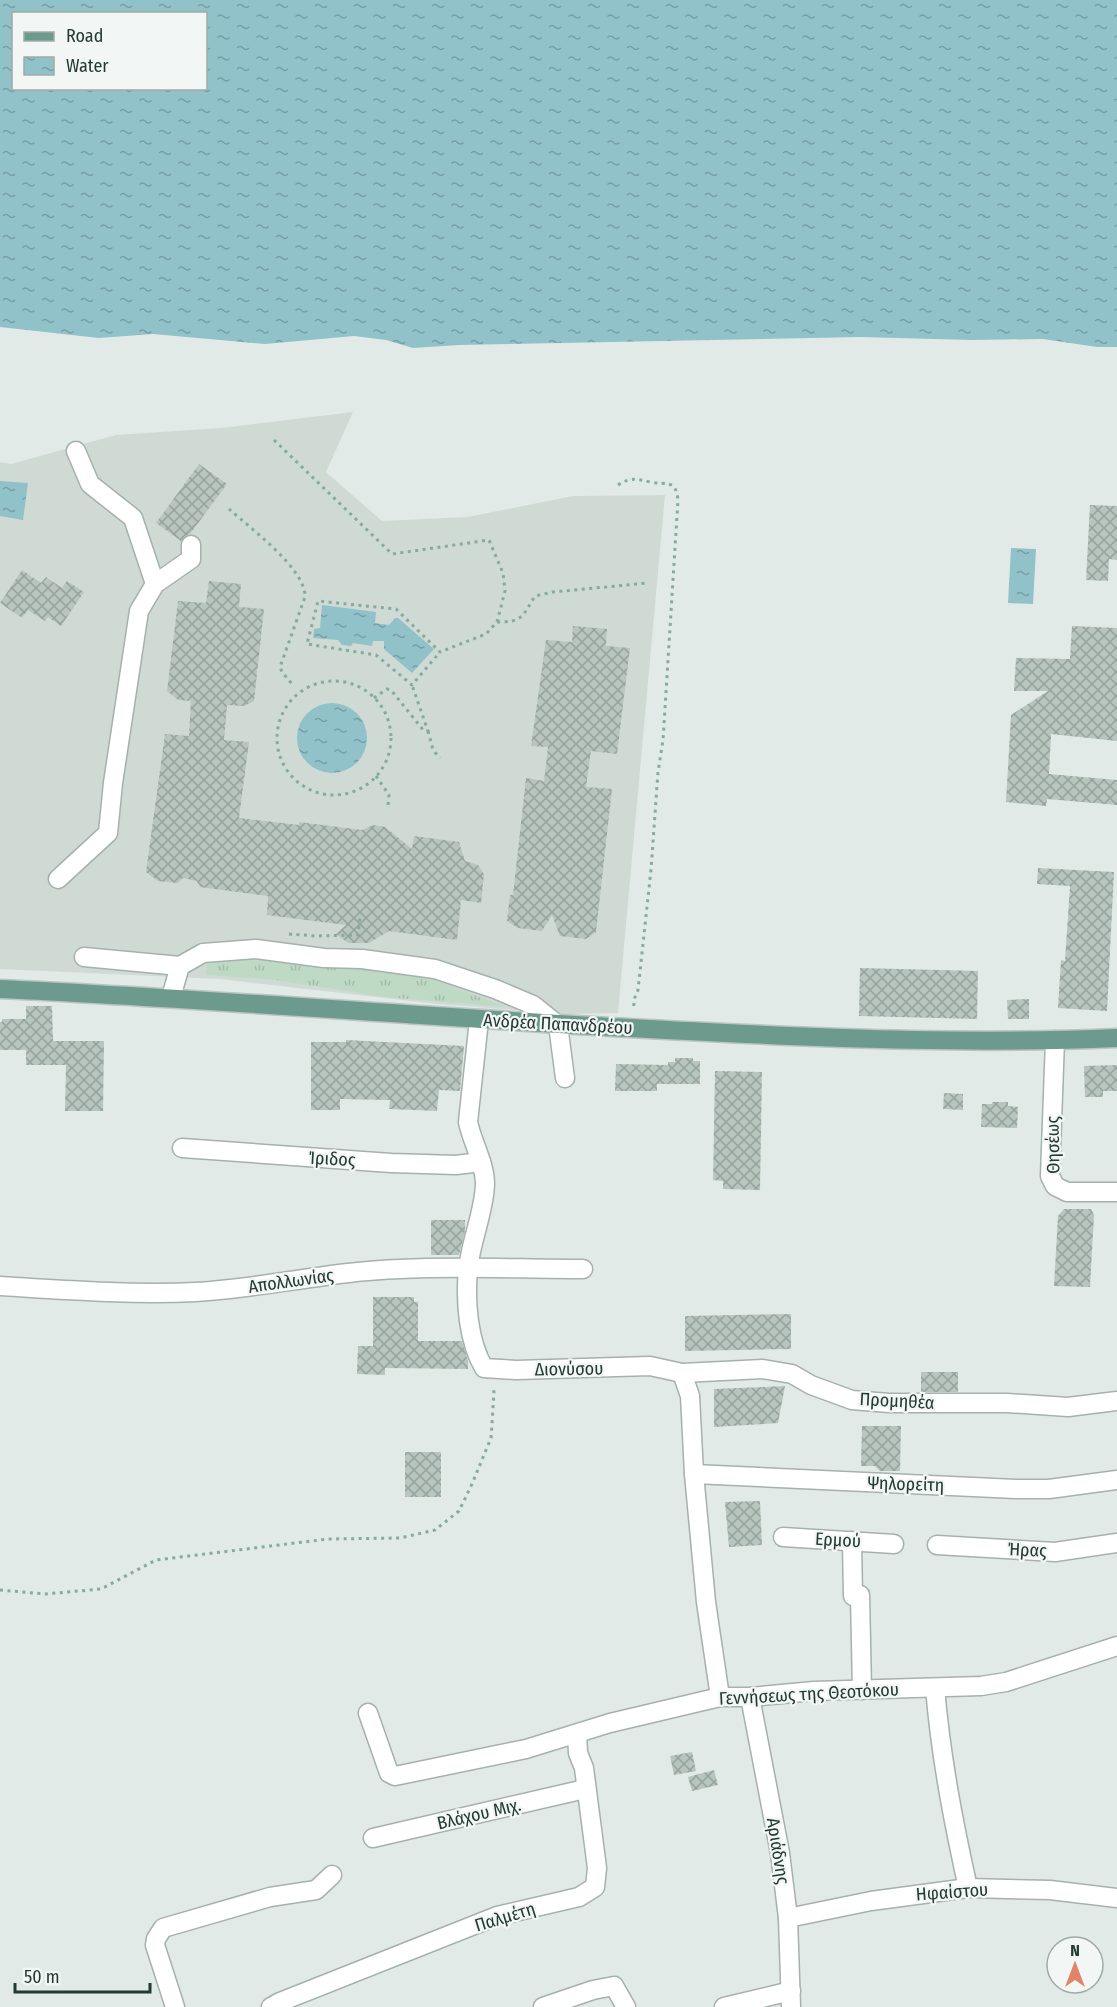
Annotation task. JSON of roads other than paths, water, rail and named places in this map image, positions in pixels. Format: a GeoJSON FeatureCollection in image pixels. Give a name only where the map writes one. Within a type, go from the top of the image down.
{"type":"FeatureCollection","features":[{"type":"Feature","properties":{"kind":"main road","name":"Ανδρέα Παπανδρέου"},"geometry":{"type":"LineString","coordinates":[[0,989],[171,997],[558,1025],[775,1035],[1002,1042],[1117,1038]]}},
{"type":"Feature","properties":{"kind":"street"},"geometry":{"type":"LineString","coordinates":[[76,451],[90,484],[133,518],[155,584]]}},
{"type":"Feature","properties":{"kind":"street"},"geometry":{"type":"LineString","coordinates":[[58,879],[108,833],[113,783],[139,610],[155,584],[192,559],[190,545]]}},
{"type":"Feature","properties":{"kind":"street"},"geometry":{"type":"LineString","coordinates":[[84,957],[180,966],[202,953],[256,949],[324,958],[362,959],[435,969],[495,989],[533,1005],[558,1025],[565,1078]]}},
{"type":"Feature","properties":{"kind":"street"},"geometry":{"type":"LineString","coordinates":[[171,997],[180,966]]}},
{"type":"Feature","properties":{"kind":"street"},"geometry":{"type":"LineString","coordinates":[[468,1269],[484,1197],[485,1180],[468,1122],[478,1020]]}},
{"type":"Feature","properties":{"kind":"street","name":"Θησέως"},"geometry":{"type":"LineString","coordinates":[[1055,1040],[1050,1176],[1055,1186],[1067,1192],[1117,1192]]}},
{"type":"Feature","properties":{"kind":"street","name":"Ίριδος"},"geometry":{"type":"LineString","coordinates":[[182,1148],[391,1163],[456,1165],[481,1162]]}},
{"type":"Feature","properties":{"kind":"street","name":"Απολλωνίας"},"geometry":{"type":"LineString","coordinates":[[0,1286],[105,1292],[195,1292],[250,1287],[338,1274],[400,1269],[583,1269]]}},
{"type":"Feature","properties":{"kind":"street","name":"Διονύσου"},"geometry":{"type":"LineString","coordinates":[[468,1269],[471,1331],[476,1354],[484,1368],[516,1370],[650,1366],[682,1373]]}},
{"type":"Feature","properties":{"kind":"street","name":"Προμηθέα"},"geometry":{"type":"LineString","coordinates":[[682,1373],[763,1369],[792,1374],[811,1385],[852,1400],[889,1403],[1007,1403],[1068,1407],[1117,1401]]}},
{"type":"Feature","properties":{"kind":"street"},"geometry":{"type":"LineString","coordinates":[[682,1373],[690,1396],[694,1474],[706,1602],[720,1697]]}},
{"type":"Feature","properties":{"kind":"street","name":"Ψηλορείτη"},"geometry":{"type":"LineString","coordinates":[[694,1474],[1016,1489],[1049,1489],[1117,1480]]}},
{"type":"Feature","properties":{"kind":"street","name":"Ερμού"},"geometry":{"type":"LineString","coordinates":[[783,1537],[894,1544]]}},
{"type":"Feature","properties":{"kind":"street"},"geometry":{"type":"LineString","coordinates":[[852,1541],[853,1596],[860,1595],[862,1690]]}},
{"type":"Feature","properties":{"kind":"street","name":"Ήρας"},"geometry":{"type":"LineString","coordinates":[[937,1545],[1055,1552],[1117,1543]]}},
{"type":"Feature","properties":{"kind":"street","name":"Γεννήσεως της Θεοτόκου"},"geometry":{"type":"LineString","coordinates":[[368,1713],[389,1773],[395,1776],[526,1749],[610,1723],[720,1697],[750,1697],[814,1691],[981,1686],[1006,1682],[1117,1646]]}},
{"type":"Feature","properties":{"kind":"street"},"geometry":{"type":"LineString","coordinates":[[935,1688],[939,1743],[968,1888]]}},
{"type":"Feature","properties":{"kind":"street","name":"Αριάδνης"},"geometry":{"type":"LineString","coordinates":[[750,1697],[780,1854],[788,1918],[791,1999]]}},
{"type":"Feature","properties":{"kind":"street","name":"Παλμέτη"},"geometry":{"type":"LineString","coordinates":[[271,2007],[497,1916],[579,1897],[595,1887],[597,1868],[584,1768],[578,1753],[577,1734]]}},
{"type":"Feature","properties":{"kind":"street","name":"Βλάχου Μιχ."},"geometry":{"type":"LineString","coordinates":[[373,1838],[585,1789]]}},
{"type":"Feature","properties":{"kind":"street"},"geometry":{"type":"LineString","coordinates":[[175,2007],[155,1945],[163,1928],[270,1897],[316,1890],[332,1875]]}},
{"type":"Feature","properties":{"kind":"street","name":"Ηφαίστου"},"geometry":{"type":"LineString","coordinates":[[788,1918],[871,1901],[968,1888],[1050,1890],[1117,1898]]}},
{"type":"Feature","properties":{"kind":"street"},"geometry":{"type":"LineString","coordinates":[[543,2007],[593,1990],[614,1986],[626,2007]]}},
{"type":"Feature","properties":{"kind":"street"},"geometry":{"type":"LineString","coordinates":[[724,2007],[791,1999]]}},
{"type":"Feature","properties":{"kind":"water"},"geometry":{"type":"Polygon","coordinates":[[[0,0],[1117,0],[1117,347],[1097,347],[1043,339],[860,337],[459,345],[413,348],[386,340],[354,336],[265,344],[153,334],[99,338],[0,327],[0,0]]]}},
{"type":"Feature","properties":{"kind":"water"},"geometry":{"type":"Polygon","coordinates":[[[0,481],[28,483],[23,520],[0,516],[0,481]]]}},
{"type":"Feature","properties":{"kind":"water"},"geometry":{"type":"Polygon","coordinates":[[[1011,548],[1036,549],[1033,604],[1008,603],[1011,548]]]}},
{"type":"Feature","properties":{"kind":"water"},"geometry":{"type":"Polygon","coordinates":[[[322,605],[376,612],[375,623],[389,625],[395,618],[398,618],[434,649],[412,673],[384,649],[384,641],[373,641],[372,646],[353,643],[351,646],[342,645],[338,640],[313,638],[314,629],[320,628],[322,605]]]}},
{"type":"Feature","properties":{"kind":"water"},"geometry":{"type":"Polygon","coordinates":[[[339,703],[352,709],[361,718],[365,724],[367,738],[365,752],[357,763],[346,771],[325,773],[307,763],[299,752],[297,731],[307,713],[318,705],[339,703]]]}}]}
